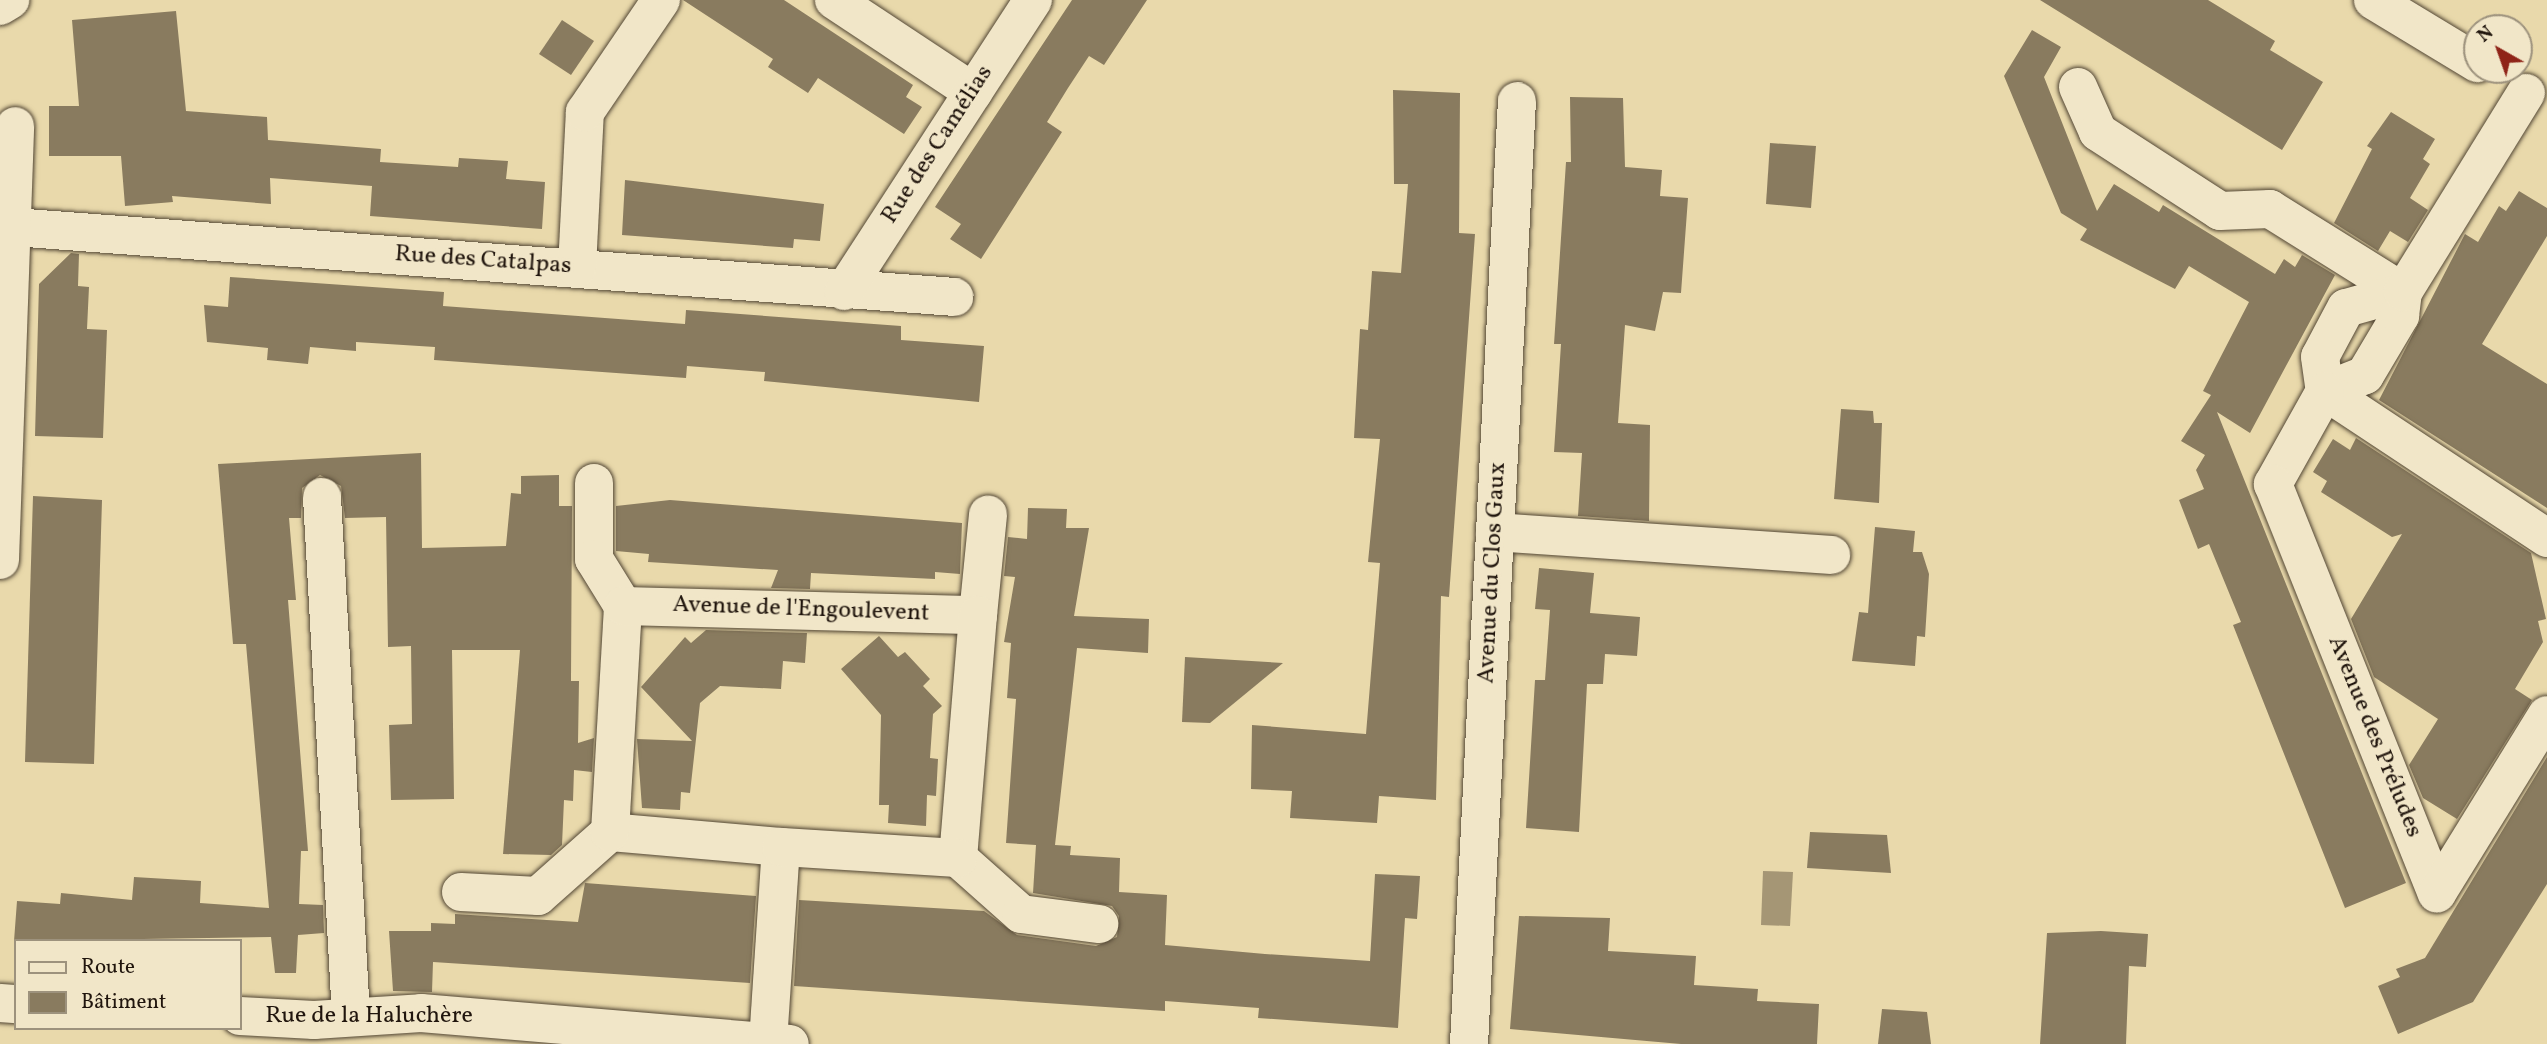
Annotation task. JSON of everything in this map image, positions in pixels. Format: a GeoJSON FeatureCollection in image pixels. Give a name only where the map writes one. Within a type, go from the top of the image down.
{"type":"FeatureCollection","features":[{"type":"Feature","properties":{"kind":"street"},"geometry":{"type":"LineString","coordinates":[[0,6],[10,0]]}},
{"type":"Feature","properties":{"kind":"street"},"geometry":{"type":"LineString","coordinates":[[577,268],[585,112],[661,0]]}},
{"type":"Feature","properties":{"kind":"street"},"geometry":{"type":"LineString","coordinates":[[834,0],[973,92]]}},
{"type":"Feature","properties":{"kind":"street"},"geometry":{"type":"LineString","coordinates":[[2373,0],[2412,10],[2463,52]]}},
{"type":"Feature","properties":{"kind":"street","name":"Rue des Camélias"},"geometry":{"type":"LineString","coordinates":[[844,291],[973,92],[1026,2]]}},
{"type":"Feature","properties":{"kind":"street"},"geometry":{"type":"LineString","coordinates":[[2325,391],[2365,375],[2400,316],[2403,292],[2537,99],[2512,84]]}},
{"type":"Feature","properties":{"kind":"street"},"geometry":{"type":"LineString","coordinates":[[2078,87],[2098,132],[2220,211],[2270,209],[2403,292]]}},
{"type":"Feature","properties":{"kind":"street","name":"Avenue du Clos Gaux"},"geometry":{"type":"LineString","coordinates":[[1469,1044],[1517,102]]}},
{"type":"Feature","properties":{"kind":"street"},"geometry":{"type":"LineString","coordinates":[[0,560],[15,126]]}},
{"type":"Feature","properties":{"kind":"street","name":"Rue des Catalpas"},"geometry":{"type":"LineString","coordinates":[[13,227],[577,268],[844,291],[954,297]]}},
{"type":"Feature","properties":{"kind":"street"},"geometry":{"type":"LineString","coordinates":[[2403,292],[2346,308],[2320,357],[2325,391],[2547,538]]}},
{"type":"Feature","properties":{"kind":"street","name":"Avenue des Préludes"},"geometry":{"type":"LineString","coordinates":[[2325,391],[2273,484],[2437,893],[2547,715]]}},
{"type":"Feature","properties":{"kind":"street"},"geometry":{"type":"LineString","coordinates":[[461,892],[538,896],[610,832],[623,606],[594,559],[594,483]]}},
{"type":"Feature","properties":{"kind":"street"},"geometry":{"type":"LineString","coordinates":[[322,497],[351,1016]]}},
{"type":"Feature","properties":{"kind":"street"},"geometry":{"type":"LineString","coordinates":[[958,858],[988,514]]}},
{"type":"Feature","properties":{"kind":"street"},"geometry":{"type":"LineString","coordinates":[[1495,531],[1831,555]]}},
{"type":"Feature","properties":{"kind":"street","name":"Avenue de l'Engoulevent"},"geometry":{"type":"LineString","coordinates":[[623,606],[978,615]]}},
{"type":"Feature","properties":{"kind":"street"},"geometry":{"type":"LineString","coordinates":[[610,832],[781,847],[958,858],[1021,914],[1099,924]]}},
{"type":"Feature","properties":{"kind":"street"},"geometry":{"type":"LineString","coordinates":[[779,1043],[781,847]]}},
{"type":"Feature","properties":{"kind":"street","name":"Rue de la Haluchère"},"geometry":{"type":"LineString","coordinates":[[242,1016],[351,1016],[558,1033],[779,1043]]}},
{"type":"Feature","properties":{"kind":"shaded area"},"geometry":{"type":"Polygon","coordinates":[[[1763,871],[1793,872],[1790,926],[1761,925],[1763,871]]]}},
{"type":"Feature","properties":{"kind":"building"},"geometry":{"type":"Polygon","coordinates":[[[683,0],[784,0],[913,85],[906,97],[922,107],[904,134],[818,78],[808,93],[768,67],[773,59],[683,0]]]}},
{"type":"Feature","properties":{"kind":"building"},"geometry":{"type":"Polygon","coordinates":[[[1072,0],[1147,0],[1104,65],[1089,56],[1068,88],[1047,122],[1062,132],[981,259],[950,239],[961,224],[935,207],[1072,0]]]}},
{"type":"Feature","properties":{"kind":"building"},"geometry":{"type":"Polygon","coordinates":[[[2040,0],[2208,0],[2275,41],[2270,50],[2323,82],[2282,150],[2040,0]]]}},
{"type":"Feature","properties":{"kind":"building"},"geometry":{"type":"Polygon","coordinates":[[[176,11],[186,111],[267,117],[268,140],[381,149],[380,162],[458,167],[459,158],[508,161],[506,179],[545,182],[542,229],[370,216],[372,186],[270,178],[271,204],[172,196],[173,202],[125,206],[121,156],[49,156],[49,106],[79,106],[72,20],[176,11]]]}},
{"type":"Feature","properties":{"kind":"building"},"geometry":{"type":"Polygon","coordinates":[[[562,20],[594,41],[571,75],[539,54],[562,20]]]}},
{"type":"Feature","properties":{"kind":"building"},"geometry":{"type":"Polygon","coordinates":[[[2032,30],[2061,47],[2044,77],[2097,211],[2114,184],[2159,212],[2163,205],[2275,274],[2284,259],[2295,267],[2302,255],[2335,275],[2250,433],[2217,412],[2406,883],[2345,908],[2233,625],[2241,622],[2209,544],[2198,549],[2179,500],[2204,489],[2196,470],[2205,455],[2181,441],[2211,395],[2203,391],[2249,302],[2189,266],[2175,289],[2080,240],[2087,229],[2061,213],[2004,76],[2032,30]]]}},
{"type":"Feature","properties":{"kind":"building"},"geometry":{"type":"Polygon","coordinates":[[[1393,90],[1460,93],[1459,233],[1475,234],[1449,597],[1441,596],[1436,800],[1379,796],[1377,823],[1290,818],[1292,791],[1251,789],[1252,725],[1366,734],[1380,563],[1368,562],[1380,439],[1354,438],[1360,329],[1368,330],[1372,271],[1401,273],[1408,184],[1394,184],[1393,90]]]}},
{"type":"Feature","properties":{"kind":"building"},"geometry":{"type":"Polygon","coordinates":[[[1570,97],[1623,98],[1625,167],[1662,170],[1660,196],[1688,198],[1681,293],[1663,292],[1655,331],[1625,325],[1618,423],[1650,425],[1649,521],[1578,516],[1582,453],[1554,452],[1561,344],[1554,344],[1566,162],[1571,162],[1570,97]]]}},
{"type":"Feature","properties":{"kind":"building"},"geometry":{"type":"Polygon","coordinates":[[[2391,112],[2435,139],[2423,159],[2430,164],[2410,198],[2428,210],[2408,242],[2390,231],[2378,251],[2334,223],[2372,149],[2367,146],[2391,112]]]}},
{"type":"Feature","properties":{"kind":"building"},"geometry":{"type":"Polygon","coordinates":[[[1770,143],[1816,146],[1811,208],[1766,204],[1770,143]]]}},
{"type":"Feature","properties":{"kind":"building"},"geometry":{"type":"Polygon","coordinates":[[[625,180],[824,204],[820,241],[794,239],[793,248],[622,235],[625,180]]]}},
{"type":"Feature","properties":{"kind":"building"},"geometry":{"type":"Polygon","coordinates":[[[2519,191],[2547,208],[2547,236],[2482,344],[2547,384],[2547,508],[2379,400],[2465,234],[2478,242],[2499,206],[2506,211],[2519,191]]]}},
{"type":"Feature","properties":{"kind":"building"},"geometry":{"type":"Polygon","coordinates":[[[71,253],[79,254],[78,286],[89,287],[87,329],[107,330],[103,438],[35,436],[39,284],[71,253]]]}},
{"type":"Feature","properties":{"kind":"building"},"geometry":{"type":"Polygon","coordinates":[[[230,277],[444,292],[443,306],[685,324],[686,310],[901,326],[901,340],[984,346],[979,402],[764,381],[765,372],[687,366],[686,378],[434,360],[435,347],[356,342],[356,351],[310,347],[308,364],[267,360],[268,348],[207,342],[204,305],[228,307],[230,277]]]}},
{"type":"Feature","properties":{"kind":"building"},"geometry":{"type":"Polygon","coordinates":[[[1841,409],[1873,411],[1874,423],[1882,423],[1879,503],[1834,499],[1841,409]]]}},
{"type":"Feature","properties":{"kind":"building"},"geometry":{"type":"Polygon","coordinates":[[[2356,438],[2531,553],[2546,619],[2538,621],[2543,642],[2515,689],[2532,700],[2457,819],[2423,798],[2409,765],[2438,719],[2374,677],[2351,619],[2402,534],[2392,537],[2321,492],[2327,481],[2313,472],[2333,439],[2350,450],[2356,438]]]}},
{"type":"Feature","properties":{"kind":"building"},"geometry":{"type":"Polygon","coordinates":[[[421,453],[422,548],[506,546],[511,493],[521,494],[521,476],[559,475],[559,506],[572,506],[571,681],[579,681],[578,743],[594,738],[592,772],[574,770],[573,801],[564,800],[562,845],[551,855],[503,854],[520,650],[452,650],[454,799],[391,800],[389,725],[412,724],[411,646],[388,647],[386,517],[345,518],[341,486],[320,475],[302,488],[301,518],[289,518],[296,600],[288,600],[308,851],[301,851],[299,904],[323,905],[324,933],[298,935],[296,973],[275,973],[271,937],[14,939],[17,901],[60,904],[61,893],[132,900],[134,877],[201,881],[200,903],[269,908],[246,644],[233,644],[218,464],[421,453]]]}},
{"type":"Feature","properties":{"kind":"building"},"geometry":{"type":"Polygon","coordinates":[[[33,496],[102,500],[94,764],[25,762],[33,496]]]}},
{"type":"Feature","properties":{"kind":"building"},"geometry":{"type":"Polygon","coordinates":[[[670,500],[962,523],[960,574],[935,572],[935,579],[811,573],[810,589],[771,588],[778,570],[648,562],[649,554],[616,551],[616,506],[670,500]]]}},
{"type":"Feature","properties":{"kind":"building"},"geometry":{"type":"Polygon","coordinates":[[[1028,508],[1067,509],[1066,528],[1089,528],[1074,616],[1149,619],[1148,653],[1077,648],[1055,845],[1071,846],[1070,855],[1120,858],[1119,892],[1167,895],[1165,945],[1265,954],[1370,961],[1375,874],[1420,876],[1417,919],[1405,918],[1398,1028],[1258,1018],[1259,1008],[1165,1001],[1165,1011],[794,986],[799,900],[984,911],[1017,935],[1096,946],[1117,937],[1119,916],[1112,906],[1033,893],[1036,845],[1006,843],[1016,699],[1007,698],[1011,643],[1004,642],[1015,577],[1004,576],[1008,537],[1027,539],[1028,508]]]}},
{"type":"Feature","properties":{"kind":"building"},"geometry":{"type":"Polygon","coordinates":[[[1875,527],[1915,531],[1913,552],[1922,552],[1929,574],[1925,637],[1917,636],[1915,666],[1852,661],[1859,612],[1868,613],[1875,527]]]}},
{"type":"Feature","properties":{"kind":"building"},"geometry":{"type":"Polygon","coordinates":[[[1539,568],[1594,573],[1590,613],[1640,617],[1637,656],[1605,654],[1603,684],[1587,684],[1579,832],[1526,828],[1535,680],[1545,680],[1550,610],[1535,609],[1539,568]]]}},
{"type":"Feature","properties":{"kind":"building"},"geometry":{"type":"Polygon","coordinates":[[[706,630],[807,633],[805,663],[783,661],[781,689],[720,686],[700,703],[690,793],[681,792],[680,810],[642,808],[637,739],[692,741],[641,687],[685,637],[691,643],[706,630]]]}},
{"type":"Feature","properties":{"kind":"building"},"geometry":{"type":"Polygon","coordinates":[[[879,636],[898,657],[905,652],[930,679],[923,686],[942,706],[933,714],[930,758],[938,759],[936,796],[927,795],[926,826],[888,823],[889,805],[879,805],[881,715],[841,669],[879,636]]]}},
{"type":"Feature","properties":{"kind":"building"},"geometry":{"type":"Polygon","coordinates":[[[1185,657],[1283,663],[1210,723],[1182,722],[1185,657]]]}},
{"type":"Feature","properties":{"kind":"building"},"geometry":{"type":"Polygon","coordinates":[[[2547,757],[2547,884],[2473,1002],[2398,1034],[2378,986],[2400,977],[2396,969],[2425,958],[2547,757]]]}},
{"type":"Feature","properties":{"kind":"building"},"geometry":{"type":"Polygon","coordinates":[[[1810,832],[1887,835],[1891,873],[1807,868],[1810,832]]]}},
{"type":"Feature","properties":{"kind":"building"},"geometry":{"type":"Polygon","coordinates":[[[585,883],[756,896],[750,983],[433,962],[432,992],[393,991],[389,931],[431,931],[431,923],[455,924],[455,914],[578,922],[585,883]]]}},
{"type":"Feature","properties":{"kind":"building"},"geometry":{"type":"Polygon","coordinates":[[[1519,916],[1610,918],[1608,951],[1696,956],[1694,985],[1758,989],[1757,1001],[1819,1004],[1817,1044],[1681,1044],[1510,1029],[1519,916]]]}},
{"type":"Feature","properties":{"kind":"building"},"geometry":{"type":"Polygon","coordinates":[[[2101,931],[2148,934],[2146,967],[2129,966],[2126,1044],[2040,1044],[2047,933],[2101,931]]]}},
{"type":"Feature","properties":{"kind":"building"},"geometry":{"type":"Polygon","coordinates":[[[1882,1009],[1927,1012],[1931,1044],[1878,1044],[1882,1009]]]}}]}
